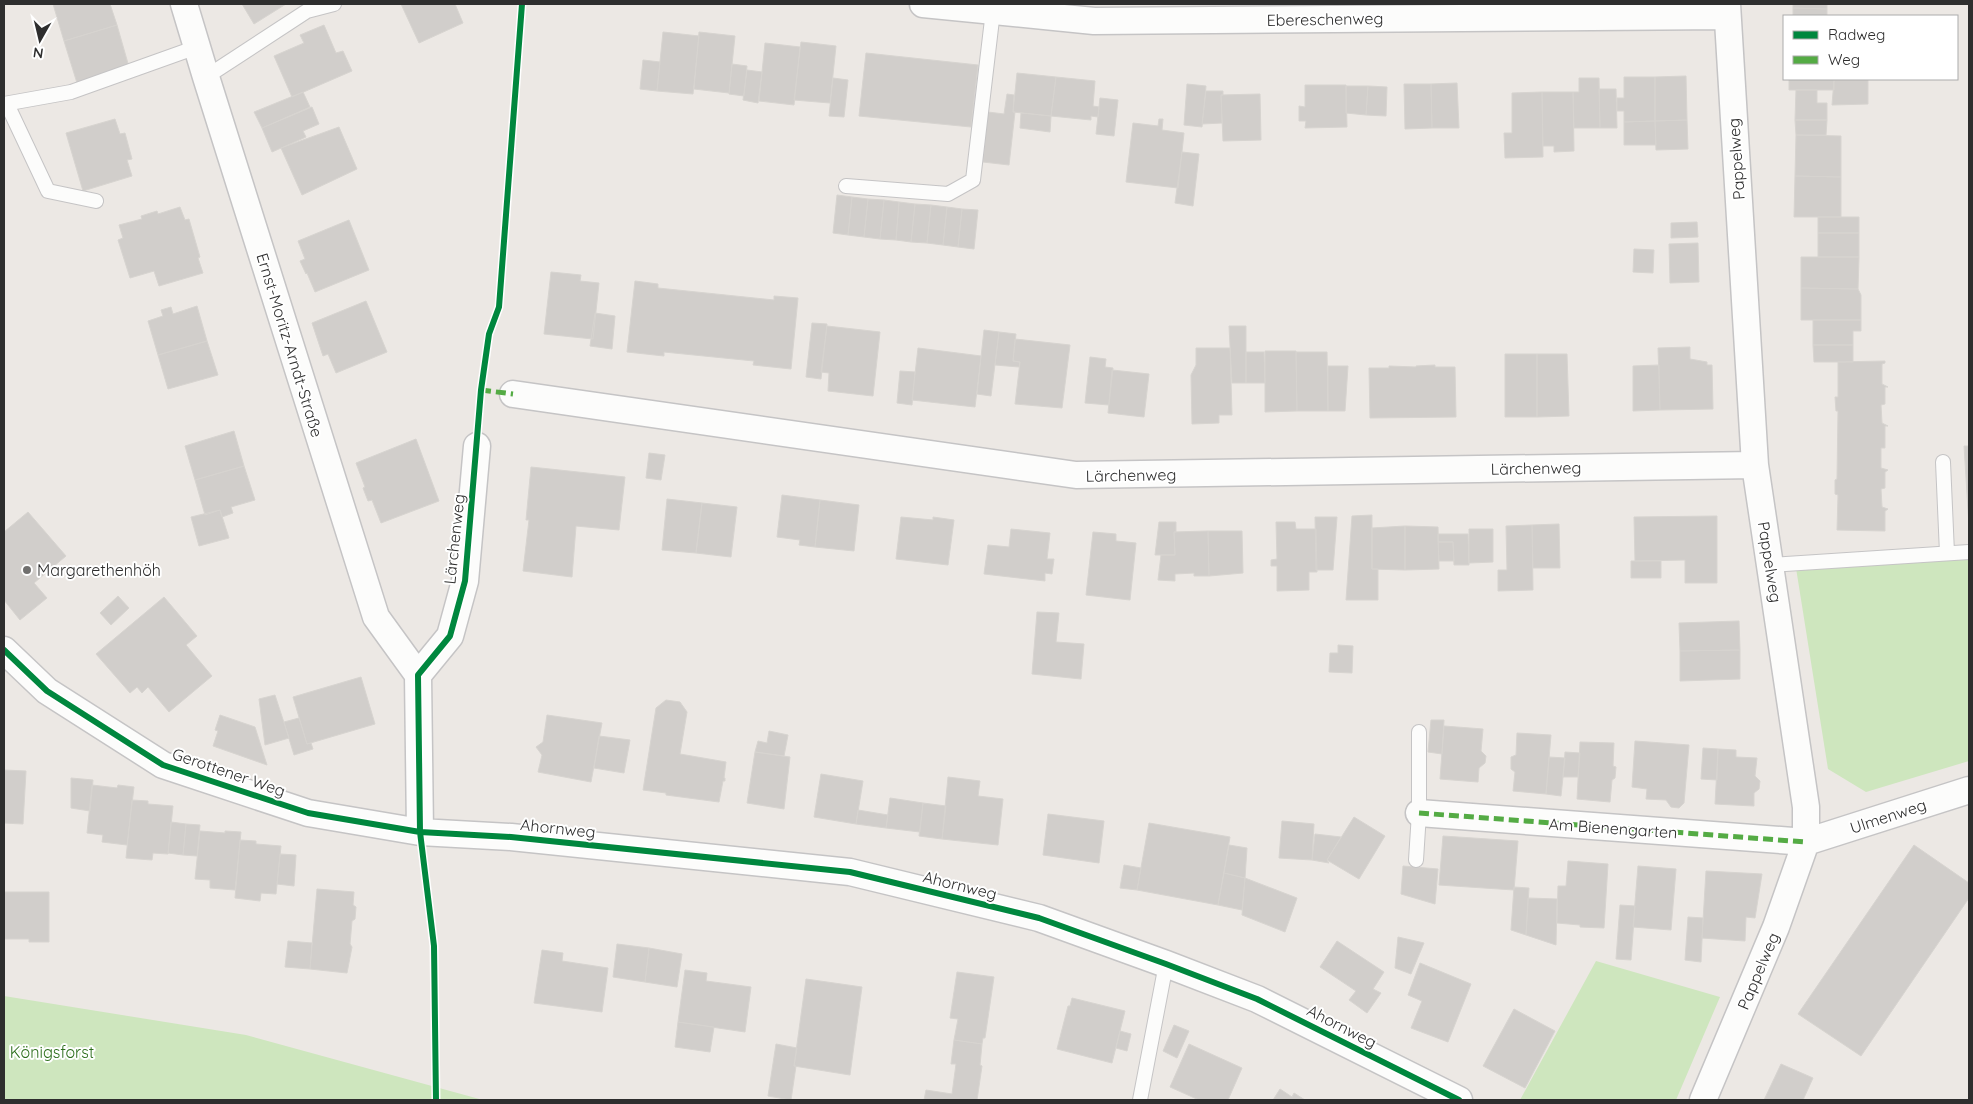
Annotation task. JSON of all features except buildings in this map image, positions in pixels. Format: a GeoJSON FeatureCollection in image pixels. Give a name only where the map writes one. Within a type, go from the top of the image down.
{"type":"FeatureCollection","features":[{"type":"Feature","properties":{"kind":"street","name":"Ernst-Moritz-Arndt-Straße"},"geometry":{"type":"LineString","coordinates":[[184,4],[376,617],[418,675]]}},
{"type":"Feature","properties":{"kind":"street","name":"Ebereschenweg"},"geometry":{"type":"LineString","coordinates":[[923,4],[1094,21],[1727,10]]}},
{"type":"Feature","properties":{"kind":"street","name":"Pappelweg"},"geometry":{"type":"LineString","coordinates":[[1703,1100],[1776,927],[1806,842],[1806,807],[1755,465],[1727,10]]}},
{"type":"Feature","properties":{"kind":"street","name":"Lärchenweg"},"geometry":{"type":"LineString","coordinates":[[514,394],[1076,475],[1755,465]]}},
{"type":"Feature","properties":{"kind":"street","name":"Lärchenweg"},"geometry":{"type":"LineString","coordinates":[[418,675],[450,636],[465,581],[477,446]]}},
{"type":"Feature","properties":{"kind":"street","name":"Gerottener Weg"},"geometry":{"type":"LineString","coordinates":[[4,650],[47,691],[163,765],[308,813],[420,832]]}},
{"type":"Feature","properties":{"kind":"street"},"geometry":{"type":"LineString","coordinates":[[418,675],[420,832]]}},
{"type":"Feature","properties":{"kind":"street","name":"Ulmenweg"},"geometry":{"type":"LineString","coordinates":[[1806,842],[1969,790]]}},
{"type":"Feature","properties":{"kind":"street","name":"Am Bienengarten"},"geometry":{"type":"LineString","coordinates":[[1419,813],[1806,842]]}},
{"type":"Feature","properties":{"kind":"street","name":"Ahornweg"},"geometry":{"type":"LineString","coordinates":[[420,832],[511,837],[850,872],[1039,918],[1257,999],[1459,1100]]}},
{"type":"Feature","properties":{"kind":"lane"},"geometry":{"type":"LineString","coordinates":[[206,77],[307,11],[334,4]]}},
{"type":"Feature","properties":{"kind":"lane"},"geometry":{"type":"LineString","coordinates":[[846,186],[948,194],[973,180],[993,11]]}},
{"type":"Feature","properties":{"kind":"lane"},"geometry":{"type":"LineString","coordinates":[[96,201],[48,191],[5,104],[71,92],[196,47]]}},
{"type":"Feature","properties":{"kind":"lane"},"geometry":{"type":"LineString","coordinates":[[1944,462],[1947,553]]}},
{"type":"Feature","properties":{"kind":"lane"},"geometry":{"type":"LineString","coordinates":[[1771,565],[1969,552]]}},
{"type":"Feature","properties":{"kind":"lane"},"geometry":{"type":"LineString","coordinates":[[1416,860],[1419,813],[1419,732]]}},
{"type":"Feature","properties":{"kind":"lane"},"geometry":{"type":"LineString","coordinates":[[1140,1100],[1166,964]]}},
{"type":"Feature","properties":{"kind":"green space"},"geometry":{"type":"Polygon","coordinates":[[[1969,559],[1969,761],[1866,792],[1828,769],[1796,568],[1969,559]]]}},
{"type":"Feature","properties":{"kind":"green space"},"geometry":{"type":"Polygon","coordinates":[[[1596,961],[1720,997],[1676,1100],[1520,1100],[1596,961]]]}},
{"type":"Feature","properties":{"kind":"green space","name":"Königsforst"},"geometry":{"type":"Polygon","coordinates":[[[4,996],[246,1035],[483,1100],[4,1100],[4,996]]]}},
{"type":"Feature","properties":{"kind":"marked path"},"geometry":{"type":"LineString","coordinates":[[481,390],[513,394]]}},
{"type":"Feature","properties":{"kind":"marked path"},"geometry":{"type":"LineString","coordinates":[[1419,813],[1806,842]]}},
{"type":"Feature","properties":{"kind":"cycle path"},"geometry":{"type":"LineString","coordinates":[[436,1100],[434,946],[420,832],[418,675],[450,636],[465,581],[481,390],[489,334],[499,307],[522,4]]}},
{"type":"Feature","properties":{"kind":"cycle path"},"geometry":{"type":"LineString","coordinates":[[4,650],[47,691],[163,765],[308,813],[420,832],[511,837],[850,872],[1039,918],[1257,999],[1459,1100]]}},
{"type":"Feature","properties":{"kind":"place","name":"Margarethenhöh"},"geometry":{"type":"Point","coordinates":[27,570]}}]}
